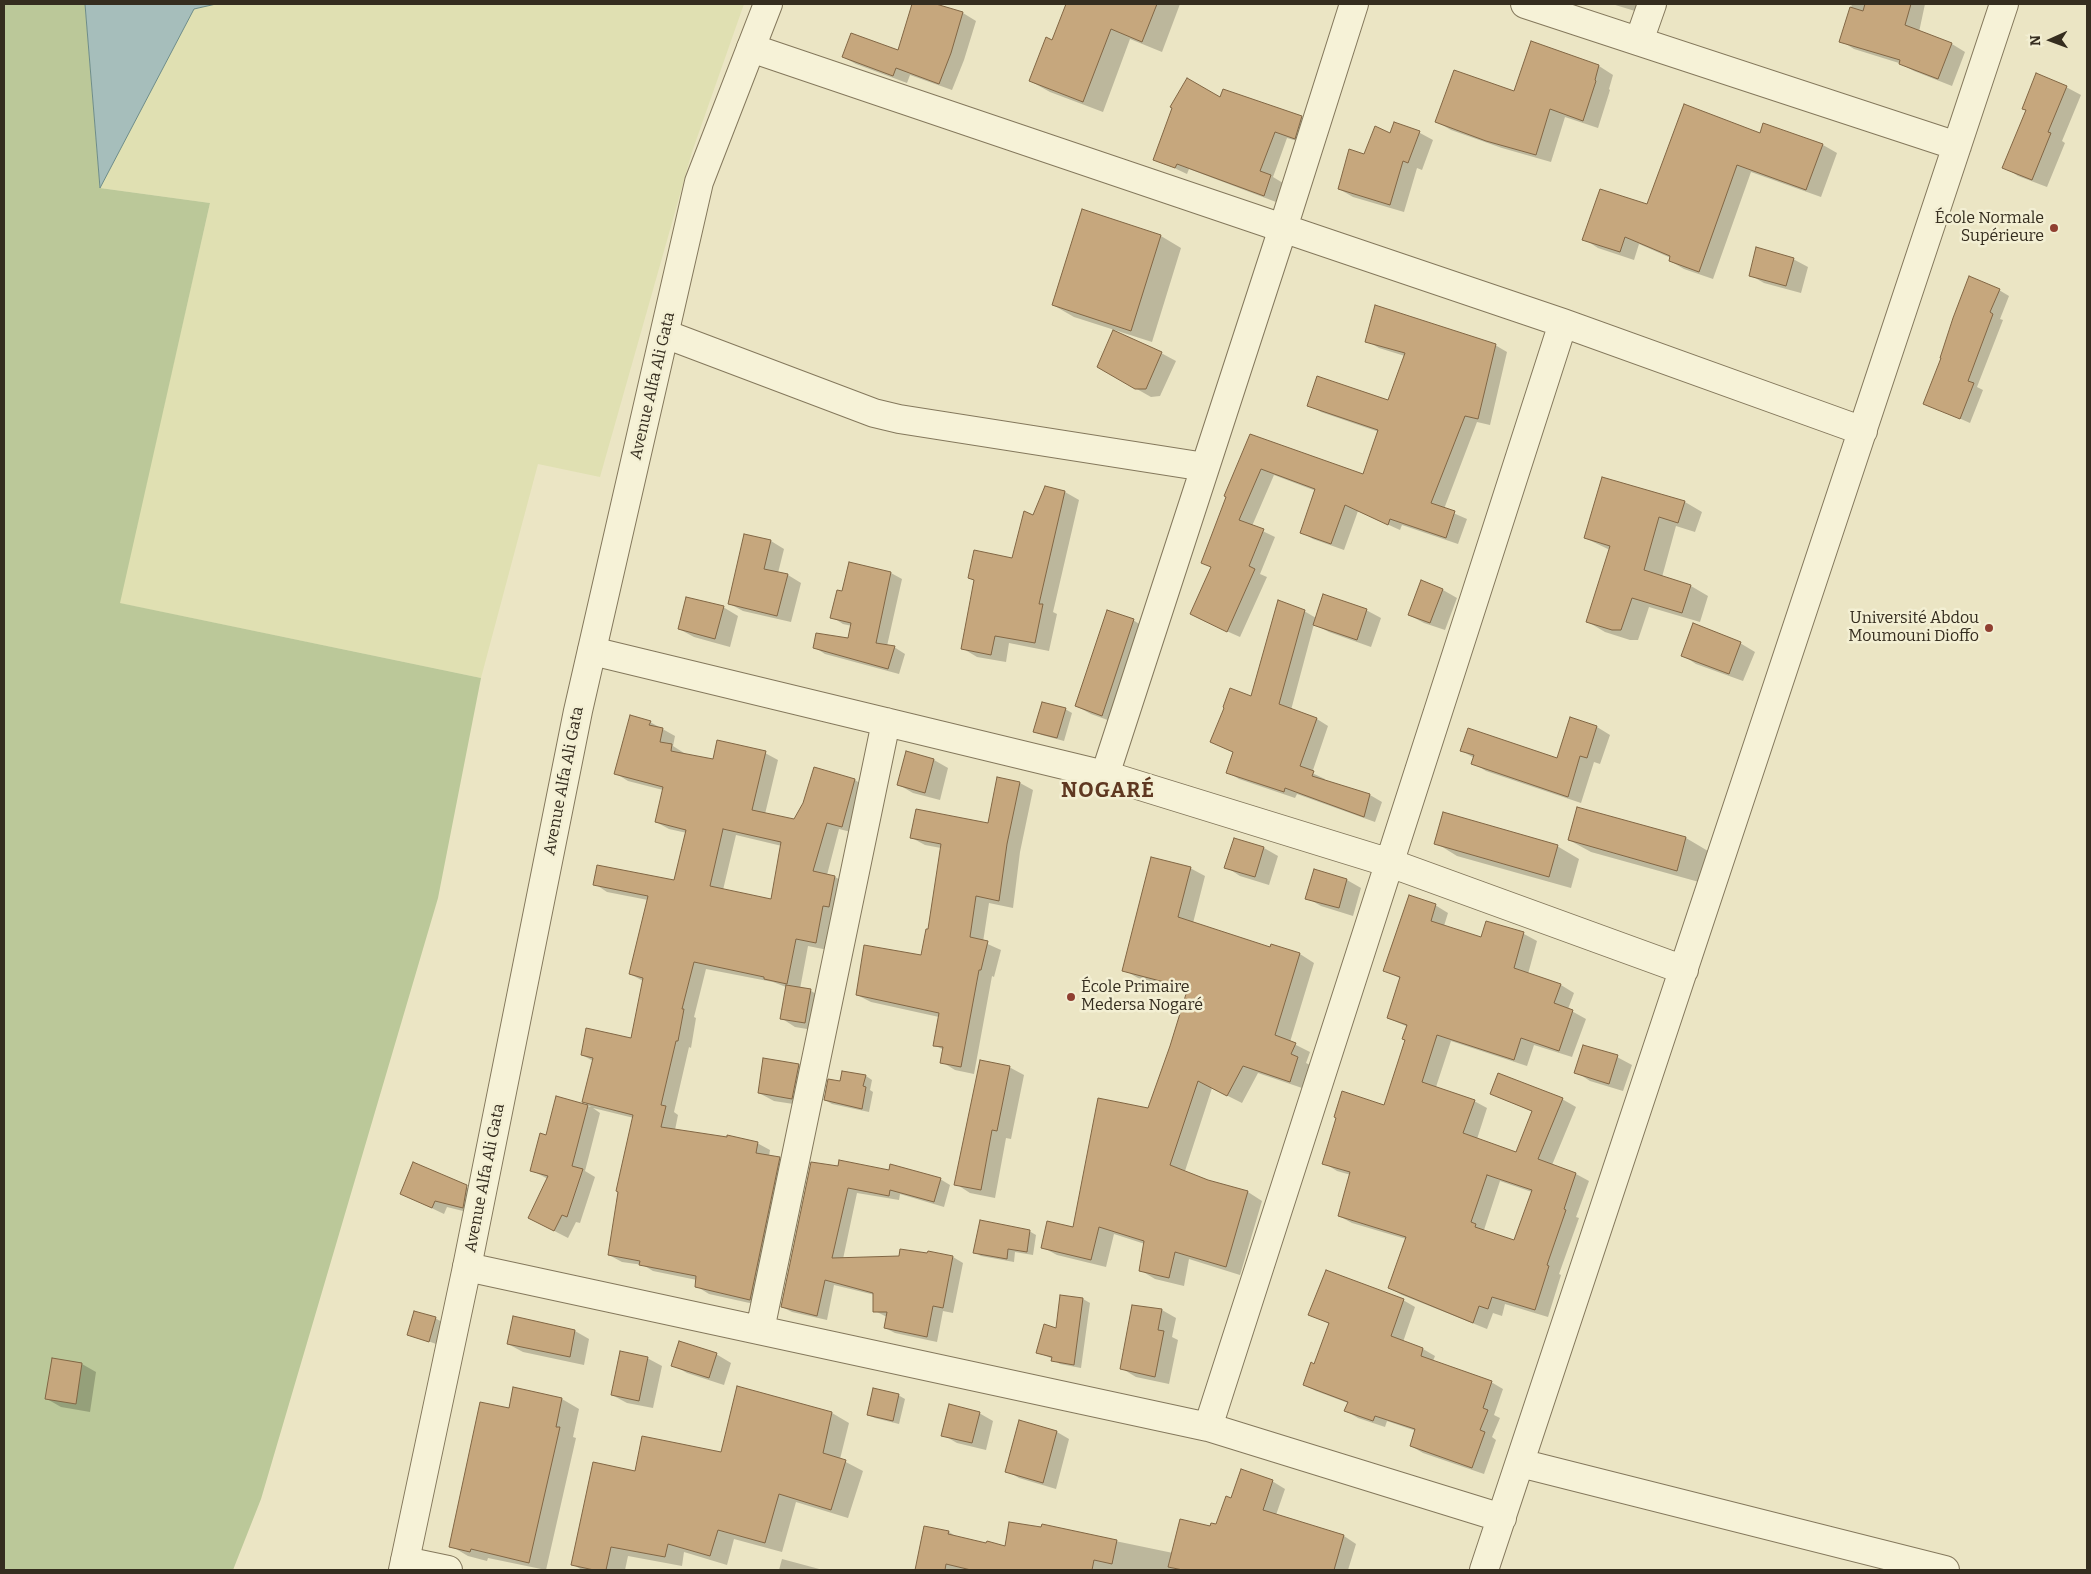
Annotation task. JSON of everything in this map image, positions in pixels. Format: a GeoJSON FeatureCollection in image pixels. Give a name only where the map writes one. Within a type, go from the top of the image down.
{"type":"FeatureCollection","features":[{"type":"Feature","properties":{"kind":"street","name":"Avenue Alfa Ali Gata"},"geometry":{"type":"LineString","coordinates":[[404,1566],[467,1267],[578,711],[699,182],[768,4]]}},
{"type":"Feature","properties":{"kind":"street"},"geometry":{"type":"LineString","coordinates":[[1105,776],[1284,228],[1354,4]]}},
{"type":"Feature","properties":{"kind":"street"},"geometry":{"type":"LineString","coordinates":[[1525,4],[1957,146]]}},
{"type":"Feature","properties":{"kind":"street"},"geometry":{"type":"LineString","coordinates":[[1639,41],[1652,4]]}},
{"type":"Feature","properties":{"kind":"street"},"geometry":{"type":"LineString","coordinates":[[1484,1570],[2004,4]]}},
{"type":"Feature","properties":{"kind":"street"},"geometry":{"type":"LineString","coordinates":[[751,48],[1563,323],[1863,431]]}},
{"type":"Feature","properties":{"kind":"street"},"geometry":{"type":"LineString","coordinates":[[1208,1427],[1563,323]]}},
{"type":"Feature","properties":{"kind":"street"},"geometry":{"type":"LineString","coordinates":[[665,334],[874,413],[899,419],[1205,467]]}},
{"type":"Feature","properties":{"kind":"street"},"geometry":{"type":"LineString","coordinates":[[592,651],[1105,776],[1390,863],[1684,970]]}},
{"type":"Feature","properties":{"kind":"street"},"geometry":{"type":"LineString","coordinates":[[760,1330],[886,722]]}},
{"type":"Feature","properties":{"kind":"street"},"geometry":{"type":"LineString","coordinates":[[467,1267],[1208,1427],[1502,1518]]}},
{"type":"Feature","properties":{"kind":"street"},"geometry":{"type":"LineString","coordinates":[[1520,1463],[1945,1570]]}},
{"type":"Feature","properties":{"kind":"street"},"geometry":{"type":"LineString","coordinates":[[404,1566],[448,1570]]}},
{"type":"Feature","properties":{"kind":"green space"},"geometry":{"type":"Polygon","coordinates":[[[4,4],[85,4],[100,188],[210,203],[120,603],[481,678],[438,898],[261,1499],[233,1570],[4,1570],[4,4]]]}},
{"type":"Feature","properties":{"kind":"green space"},"geometry":{"type":"Polygon","coordinates":[[[216,4],[744,4],[692,152],[600,477],[538,464],[481,678],[119,603],[210,203],[100,188],[194,9],[216,4]]]}},
{"type":"Feature","properties":{"kind":"water"},"geometry":{"type":"Polygon","coordinates":[[[85,4],[216,4],[194,9],[100,188],[85,4]]]}},
{"type":"Feature","properties":{"kind":"building"},"geometry":{"type":"Polygon","coordinates":[[[912,4],[936,4],[963,12],[951,53],[939,84],[896,68],[893,76],[842,57],[851,33],[898,50],[912,4]]]}},
{"type":"Feature","properties":{"kind":"building"},"geometry":{"type":"Polygon","coordinates":[[[1066,4],[1157,4],[1142,42],[1111,29],[1083,102],[1029,81],[1046,37],[1052,40],[1066,4]]]}},
{"type":"Feature","properties":{"kind":"building"},"geometry":{"type":"Polygon","coordinates":[[[1865,4],[1911,4],[1905,25],[1952,43],[1938,79],[1899,64],[1900,60],[1839,42],[1850,7],[1863,11],[1865,4]]]}},
{"type":"Feature","properties":{"kind":"building"},"geometry":{"type":"Polygon","coordinates":[[[1531,41],[1599,65],[1596,81],[1583,121],[1550,109],[1536,155],[1486,141],[1435,122],[1454,70],[1514,91],[1531,41]]]}},
{"type":"Feature","properties":{"kind":"building"},"geometry":{"type":"Polygon","coordinates":[[[2036,73],[2067,86],[2048,132],[2051,133],[2032,180],[2002,168],[2026,110],[2022,109],[2036,73]]]}},
{"type":"Feature","properties":{"kind":"building"},"geometry":{"type":"Polygon","coordinates":[[[1187,78],[1220,97],[1223,89],[1302,116],[1295,139],[1275,132],[1260,171],[1271,175],[1264,196],[1177,164],[1175,168],[1153,160],[1172,108],[1170,107],[1187,78]]]}},
{"type":"Feature","properties":{"kind":"building"},"geometry":{"type":"Polygon","coordinates":[[[1684,104],[1760,133],[1763,123],[1823,144],[1806,190],[1737,165],[1699,272],[1669,261],[1670,256],[1625,237],[1620,252],[1582,240],[1600,189],[1647,204],[1684,104]]]}},
{"type":"Feature","properties":{"kind":"building"},"geometry":{"type":"Polygon","coordinates":[[[1394,122],[1420,131],[1408,163],[1403,161],[1390,205],[1338,189],[1349,149],[1364,154],[1375,126],[1390,133],[1394,122]]]}},
{"type":"Feature","properties":{"kind":"building"},"geometry":{"type":"Polygon","coordinates":[[[1082,209],[1161,235],[1131,331],[1052,305],[1082,209]]]}},
{"type":"Feature","properties":{"kind":"building"},"geometry":{"type":"Polygon","coordinates":[[[1756,247],[1794,258],[1786,286],[1749,276],[1756,247]]]}},
{"type":"Feature","properties":{"kind":"building"},"geometry":{"type":"Polygon","coordinates":[[[1969,276],[2000,289],[1990,312],[1993,314],[1968,381],[1974,383],[1960,419],[1923,404],[1969,276]]]}},
{"type":"Feature","properties":{"kind":"building"},"geometry":{"type":"Polygon","coordinates":[[[1375,305],[1496,344],[1478,419],[1465,416],[1431,503],[1455,511],[1446,538],[1390,519],[1388,525],[1345,505],[1331,544],[1300,533],[1315,489],[1261,469],[1239,520],[1264,529],[1249,566],[1255,569],[1227,632],[1190,614],[1211,567],[1201,563],[1226,497],[1224,496],[1250,434],[1363,474],[1378,430],[1307,406],[1317,376],[1388,400],[1405,353],[1365,342],[1375,305]]]}},
{"type":"Feature","properties":{"kind":"building"},"geometry":{"type":"Polygon","coordinates":[[[1113,330],[1162,352],[1146,389],[1135,389],[1097,367],[1113,330]]]}},
{"type":"Feature","properties":{"kind":"building"},"geometry":{"type":"Polygon","coordinates":[[[1602,477],[1685,501],[1678,523],[1659,517],[1644,570],[1691,585],[1682,613],[1632,598],[1621,630],[1612,630],[1586,622],[1610,546],[1584,538],[1602,477]]]}},
{"type":"Feature","properties":{"kind":"building"},"geometry":{"type":"Polygon","coordinates":[[[1045,486],[1065,491],[1039,604],[1043,604],[1035,643],[995,636],[991,655],[961,649],[974,580],[968,578],[974,550],[1012,558],[1024,511],[1033,515],[1045,486]]]}},
{"type":"Feature","properties":{"kind":"building"},"geometry":{"type":"Polygon","coordinates":[[[744,534],[771,540],[764,569],[788,574],[777,616],[728,604],[744,534]]]}},
{"type":"Feature","properties":{"kind":"building"},"geometry":{"type":"Polygon","coordinates":[[[849,562],[891,572],[876,643],[895,646],[888,669],[813,648],[816,633],[848,638],[851,623],[830,618],[837,590],[842,591],[849,562]]]}},
{"type":"Feature","properties":{"kind":"building"},"geometry":{"type":"Polygon","coordinates":[[[1421,580],[1443,589],[1430,623],[1408,615],[1421,580]]]}},
{"type":"Feature","properties":{"kind":"building"},"geometry":{"type":"Polygon","coordinates":[[[1323,594],[1367,609],[1357,640],[1313,625],[1323,594]]]}},
{"type":"Feature","properties":{"kind":"building"},"geometry":{"type":"Polygon","coordinates":[[[686,597],[724,606],[715,639],[678,629],[686,597]]]}},
{"type":"Feature","properties":{"kind":"building"},"geometry":{"type":"Polygon","coordinates":[[[1278,600],[1305,610],[1279,704],[1317,718],[1300,766],[1314,771],[1312,776],[1370,794],[1364,817],[1285,788],[1284,792],[1226,773],[1233,752],[1210,742],[1230,688],[1251,696],[1278,600]]]}},
{"type":"Feature","properties":{"kind":"building"},"geometry":{"type":"Polygon","coordinates":[[[1107,610],[1134,619],[1102,716],[1075,706],[1107,610]]]}},
{"type":"Feature","properties":{"kind":"building"},"geometry":{"type":"Polygon","coordinates":[[[1693,623],[1741,642],[1729,674],[1681,656],[1693,623]]]}},
{"type":"Feature","properties":{"kind":"building"},"geometry":{"type":"Polygon","coordinates":[[[1042,702],[1066,708],[1057,738],[1033,732],[1042,702]]]}},
{"type":"Feature","properties":{"kind":"building"},"geometry":{"type":"Polygon","coordinates":[[[630,715],[651,721],[649,725],[663,728],[660,742],[672,744],[671,751],[713,759],[717,740],[766,751],[752,810],[794,819],[803,803],[814,767],[855,779],[842,827],[827,823],[813,871],[835,876],[829,907],[823,906],[816,943],[796,939],[787,984],[764,979],[764,977],[694,962],[682,1009],[684,1009],[678,1041],[676,1041],[661,1105],[666,1106],[661,1127],[727,1137],[727,1135],[758,1142],[756,1153],[780,1157],[750,1300],[695,1287],[696,1276],[639,1265],[640,1261],[608,1255],[618,1192],[616,1191],[633,1115],[582,1102],[593,1058],[581,1055],[586,1028],[631,1038],[643,978],[629,974],[648,896],[593,885],[597,865],[674,880],[686,830],[655,822],[663,787],[614,774],[630,715]],[[723,829],[710,886],[771,899],[781,842],[723,829]]]}},
{"type":"Feature","properties":{"kind":"building"},"geometry":{"type":"Polygon","coordinates":[[[1570,717],[1597,726],[1587,758],[1580,756],[1568,797],[1471,764],[1474,755],[1460,751],[1468,728],[1557,758],[1570,717]]]}},
{"type":"Feature","properties":{"kind":"building"},"geometry":{"type":"Polygon","coordinates":[[[906,751],[934,759],[925,793],[897,785],[906,751]]]}},
{"type":"Feature","properties":{"kind":"building"},"geometry":{"type":"Polygon","coordinates":[[[997,777],[1020,782],[1007,844],[999,901],[976,896],[970,937],[988,941],[981,970],[979,970],[961,1067],[940,1063],[943,1047],[933,1046],[939,1013],[856,995],[864,945],[921,955],[926,929],[928,929],[941,844],[910,838],[916,809],[988,823],[997,777]]]}},
{"type":"Feature","properties":{"kind":"building"},"geometry":{"type":"Polygon","coordinates":[[[1577,807],[1686,837],[1677,871],[1568,840],[1577,807]]]}},
{"type":"Feature","properties":{"kind":"building"},"geometry":{"type":"Polygon","coordinates":[[[1443,812],[1558,845],[1549,877],[1434,844],[1443,812]]]}},
{"type":"Feature","properties":{"kind":"building"},"geometry":{"type":"Polygon","coordinates":[[[1234,838],[1264,847],[1255,877],[1224,868],[1234,838]]]}},
{"type":"Feature","properties":{"kind":"building"},"geometry":{"type":"Polygon","coordinates":[[[1151,857],[1191,867],[1178,917],[1270,947],[1271,944],[1300,953],[1275,1035],[1296,1043],[1291,1054],[1298,1057],[1290,1082],[1243,1066],[1227,1096],[1198,1081],[1170,1165],[1208,1180],[1248,1191],[1226,1267],[1175,1252],[1169,1278],[1139,1271],[1144,1241],[1099,1227],[1091,1260],[1041,1248],[1047,1221],[1073,1227],[1098,1098],[1148,1108],[1186,994],[1187,988],[1122,971],[1151,857]]]}},
{"type":"Feature","properties":{"kind":"building"},"geometry":{"type":"Polygon","coordinates":[[[1314,869],[1347,879],[1339,908],[1305,899],[1314,869]]]}},
{"type":"Feature","properties":{"kind":"building"},"geometry":{"type":"Polygon","coordinates":[[[1409,895],[1436,904],[1431,921],[1481,937],[1486,921],[1524,932],[1514,968],[1561,984],[1554,1003],[1573,1010],[1559,1051],[1521,1038],[1514,1060],[1437,1035],[1422,1082],[1475,1100],[1463,1133],[1516,1152],[1532,1111],[1490,1094],[1498,1073],[1563,1098],[1538,1159],[1576,1173],[1535,1310],[1492,1297],[1488,1309],[1479,1306],[1473,1323],[1388,1288],[1406,1237],[1338,1216],[1350,1172],[1322,1164],[1342,1091],[1384,1105],[1405,1040],[1402,1039],[1407,1025],[1387,1018],[1400,977],[1383,971],[1409,895]],[[1487,1175],[1471,1222],[1476,1224],[1475,1227],[1514,1240],[1532,1190],[1487,1175]]]}},
{"type":"Feature","properties":{"kind":"building"},"geometry":{"type":"Polygon","coordinates":[[[786,985],[811,989],[805,1023],[780,1019],[786,985]]]}},
{"type":"Feature","properties":{"kind":"building"},"geometry":{"type":"Polygon","coordinates":[[[1583,1045],[1618,1055],[1609,1084],[1574,1073],[1583,1045]]]}},
{"type":"Feature","properties":{"kind":"building"},"geometry":{"type":"Polygon","coordinates":[[[763,1058],[799,1064],[792,1099],[758,1093],[763,1058]]]}},
{"type":"Feature","properties":{"kind":"building"},"geometry":{"type":"Polygon","coordinates":[[[980,1060],[1010,1066],[997,1131],[992,1130],[981,1190],[954,1185],[980,1060]]]}},
{"type":"Feature","properties":{"kind":"building"},"geometry":{"type":"Polygon","coordinates":[[[842,1071],[866,1075],[863,1086],[866,1087],[862,1109],[824,1100],[828,1079],[840,1081],[842,1071]]]}},
{"type":"Feature","properties":{"kind":"building"},"geometry":{"type":"Polygon","coordinates":[[[556,1096],[588,1105],[572,1166],[583,1169],[567,1217],[562,1215],[554,1231],[528,1218],[548,1176],[530,1171],[540,1133],[546,1135],[556,1096]]]}},
{"type":"Feature","properties":{"kind":"building"},"geometry":{"type":"Polygon","coordinates":[[[839,1160],[889,1170],[890,1164],[941,1178],[934,1202],[890,1190],[889,1196],[848,1188],[832,1258],[899,1256],[900,1249],[927,1253],[928,1251],[953,1256],[943,1308],[933,1306],[927,1337],[884,1328],[887,1312],[873,1312],[873,1293],[825,1280],[817,1316],[781,1307],[811,1162],[838,1166],[839,1160]]]}},
{"type":"Feature","properties":{"kind":"building"},"geometry":{"type":"Polygon","coordinates":[[[413,1162],[467,1185],[463,1208],[435,1201],[432,1208],[400,1194],[413,1162]]]}},
{"type":"Feature","properties":{"kind":"building"},"geometry":{"type":"Polygon","coordinates":[[[980,1220],[1030,1230],[1027,1252],[1008,1249],[1007,1259],[973,1253],[980,1220]]]}},
{"type":"Feature","properties":{"kind":"building"},"geometry":{"type":"Polygon","coordinates":[[[1326,1270],[1404,1299],[1391,1336],[1423,1348],[1421,1356],[1492,1381],[1483,1408],[1488,1410],[1480,1430],[1485,1432],[1472,1468],[1410,1446],[1415,1429],[1375,1416],[1373,1421],[1344,1411],[1348,1402],[1303,1385],[1311,1362],[1314,1364],[1329,1323],[1308,1315],[1326,1270]]]}},
{"type":"Feature","properties":{"kind":"building"},"geometry":{"type":"Polygon","coordinates":[[[1060,1295],[1083,1298],[1074,1365],[1051,1361],[1052,1357],[1036,1353],[1044,1324],[1056,1328],[1060,1295]]]}},
{"type":"Feature","properties":{"kind":"building"},"geometry":{"type":"Polygon","coordinates":[[[1132,1305],[1162,1309],[1158,1330],[1164,1331],[1155,1377],[1120,1369],[1132,1305]]]}},
{"type":"Feature","properties":{"kind":"building"},"geometry":{"type":"Polygon","coordinates":[[[414,1311],[436,1317],[429,1342],[407,1335],[414,1311]]]}},
{"type":"Feature","properties":{"kind":"building"},"geometry":{"type":"Polygon","coordinates":[[[513,1316],[575,1330],[570,1357],[507,1344],[513,1316]]]}},
{"type":"Feature","properties":{"kind":"building"},"geometry":{"type":"Polygon","coordinates":[[[679,1341],[717,1353],[709,1378],[671,1366],[679,1341]]]}},
{"type":"Feature","properties":{"kind":"building"},"geometry":{"type":"Polygon","coordinates":[[[620,1351],[648,1357],[639,1401],[611,1395],[620,1351]]]}},
{"type":"Feature","properties":{"kind":"building"},"geometry":{"type":"Polygon","coordinates":[[[52,1358],[82,1363],[76,1404],[45,1399],[52,1358]]]}},
{"type":"Feature","properties":{"kind":"building"},"geometry":{"type":"Polygon","coordinates":[[[737,1386],[832,1412],[823,1453],[846,1460],[831,1510],[779,1494],[765,1543],[718,1530],[710,1556],[668,1544],[665,1557],[611,1547],[606,1570],[594,1570],[571,1565],[593,1462],[635,1471],[642,1436],[721,1452],[737,1386]]]}},
{"type":"Feature","properties":{"kind":"building"},"geometry":{"type":"Polygon","coordinates":[[[513,1387],[562,1398],[556,1427],[560,1427],[529,1563],[471,1549],[470,1552],[449,1547],[480,1402],[509,1408],[513,1387]]]}},
{"type":"Feature","properties":{"kind":"building"},"geometry":{"type":"Polygon","coordinates":[[[873,1388],[899,1394],[893,1421],[867,1415],[873,1388]]]}},
{"type":"Feature","properties":{"kind":"building"},"geometry":{"type":"Polygon","coordinates":[[[949,1404],[980,1412],[972,1443],[941,1436],[949,1404]]]}},
{"type":"Feature","properties":{"kind":"building"},"geometry":{"type":"Polygon","coordinates":[[[1019,1420],[1057,1431],[1043,1483],[1005,1472],[1019,1420]]]}},
{"type":"Feature","properties":{"kind":"building"},"geometry":{"type":"Polygon","coordinates":[[[1241,1469],[1273,1480],[1263,1510],[1344,1535],[1334,1570],[1183,1570],[1168,1567],[1180,1519],[1210,1526],[1211,1523],[1216,1524],[1226,1496],[1231,1498],[1241,1469]]]}},
{"type":"Feature","properties":{"kind":"building"},"geometry":{"type":"Polygon","coordinates":[[[1009,1522],[1041,1527],[1042,1524],[1117,1540],[1112,1564],[1094,1560],[1092,1570],[971,1570],[946,1564],[945,1570],[915,1570],[924,1526],[949,1531],[948,1534],[1005,1546],[1009,1522]]]}},
{"type":"Feature","properties":{"kind":"place","name":"École Normale Supérieure"},"geometry":{"type":"Point","coordinates":[2054,228]}},
{"type":"Feature","properties":{"kind":"place","name":"Université Abdou Moumouni Dioffo"},"geometry":{"type":"Point","coordinates":[1989,628]}},
{"type":"Feature","properties":{"kind":"place","name":"École Primaire Medersa Nogaré"},"geometry":{"type":"Point","coordinates":[1071,997]}},
{"type":"Feature","properties":{"kind":"district","name":"NOGARÉ"},"geometry":{"type":"Point","coordinates":[1108,791]}}]}
